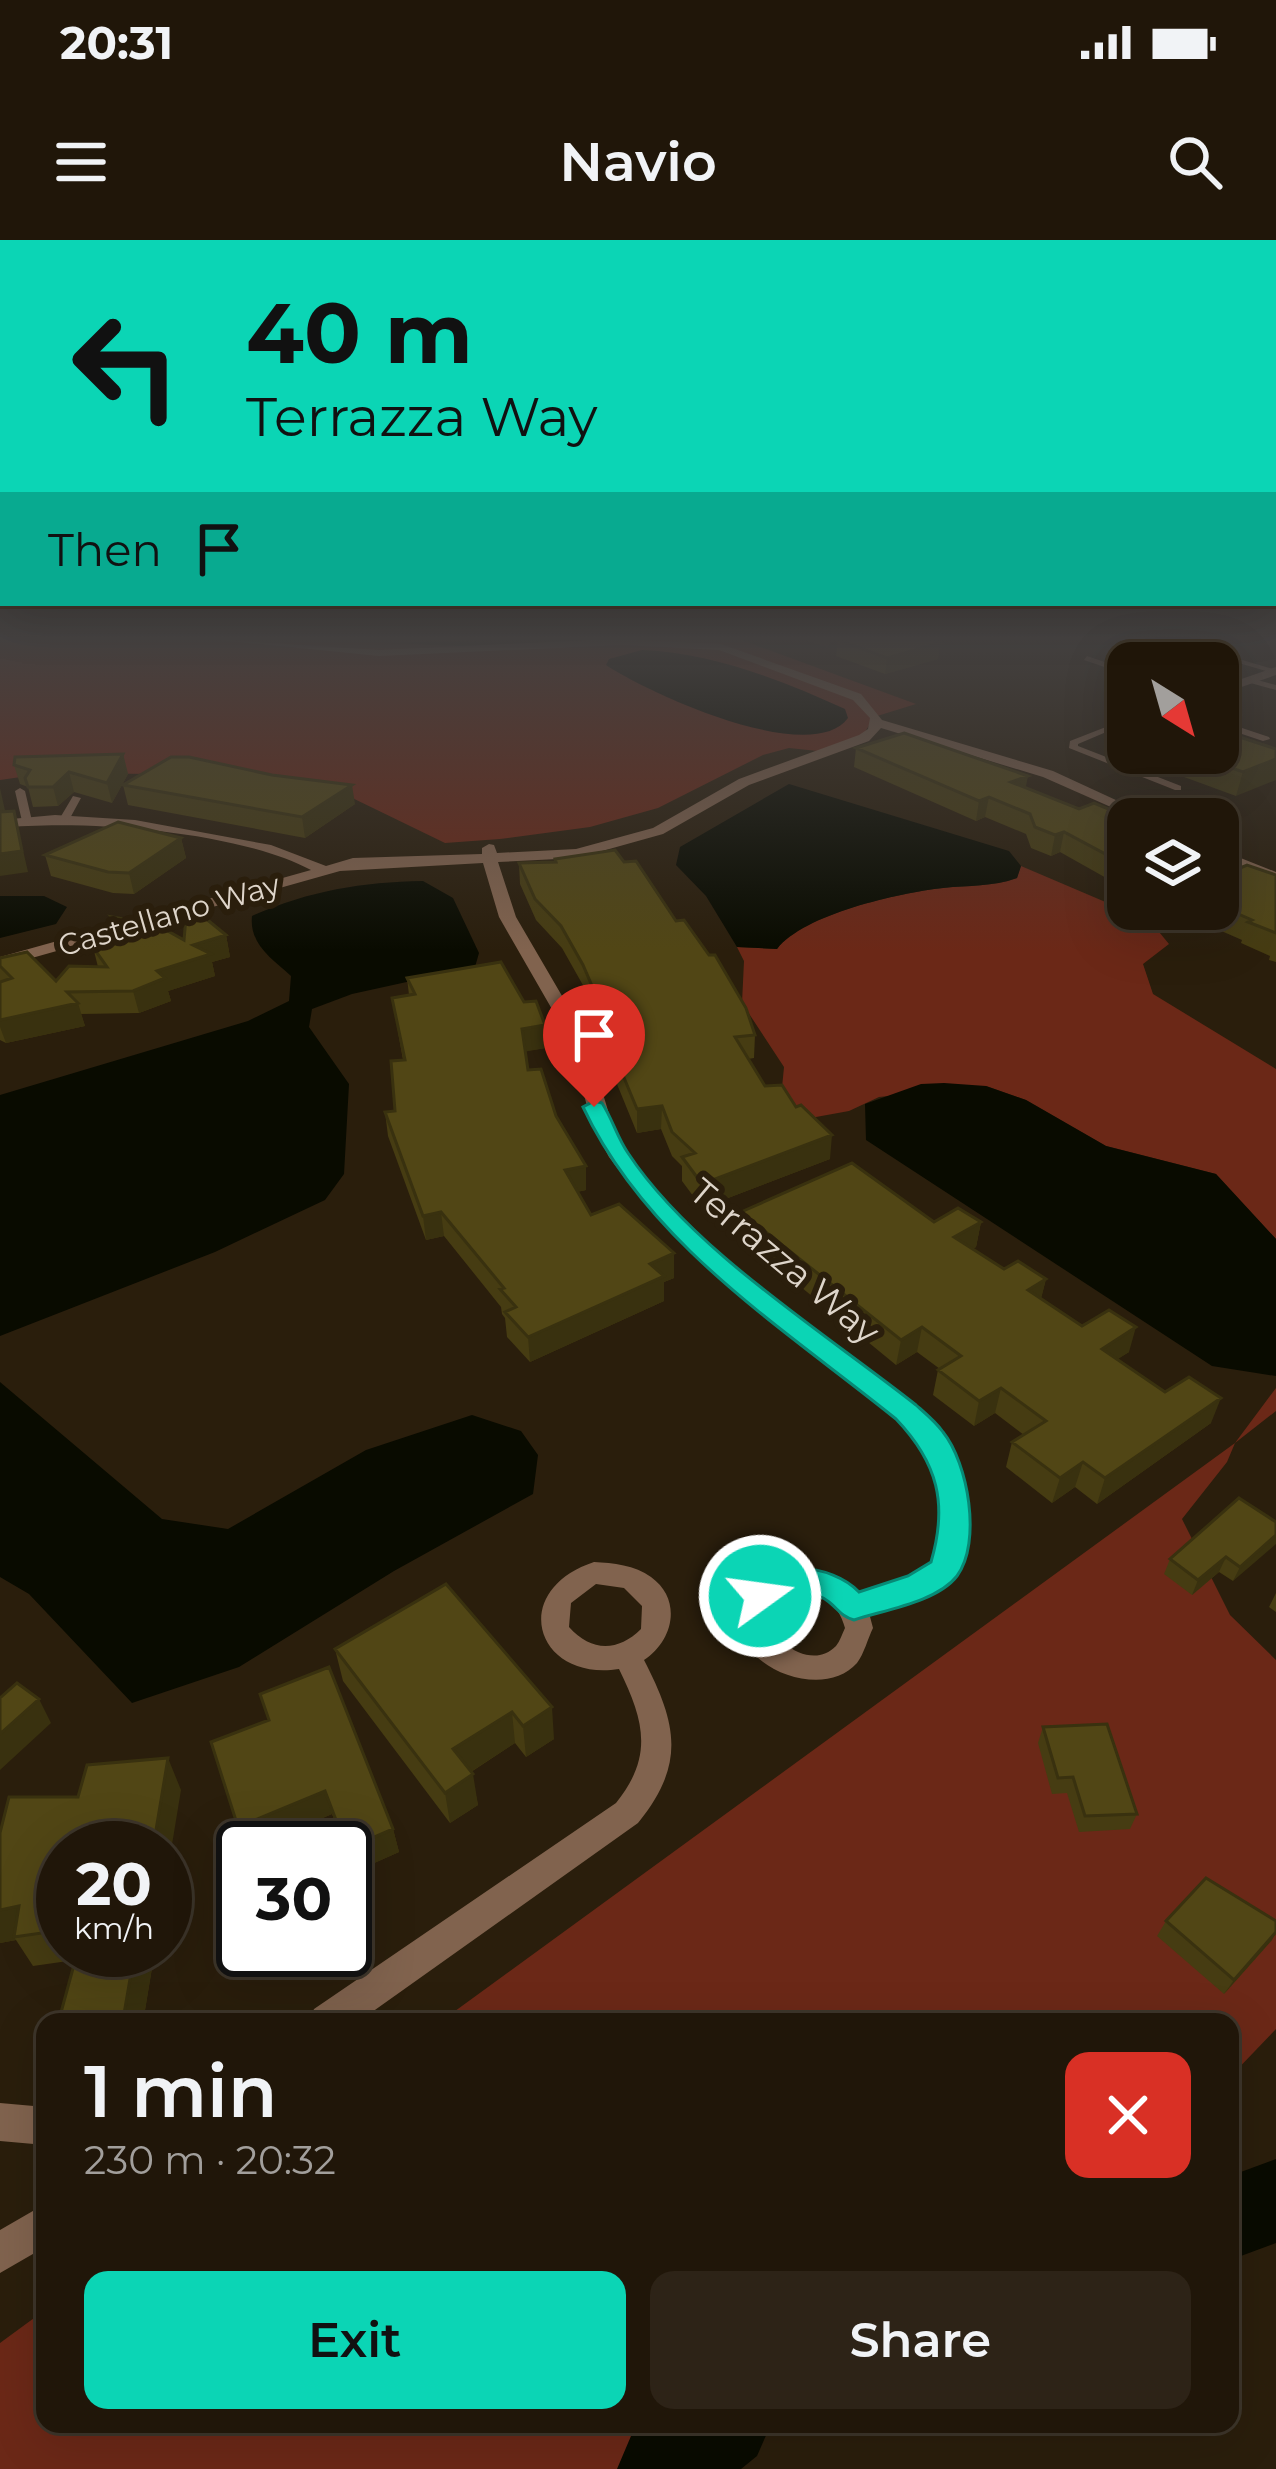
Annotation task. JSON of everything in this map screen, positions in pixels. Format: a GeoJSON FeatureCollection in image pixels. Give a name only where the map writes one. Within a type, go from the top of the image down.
{"type":"FeatureCollection","features":[{"type":"Feature","properties":{"kind":"street","name":"Castellano Way"},"geometry":{"type":"LineString","coordinates":[[0,962],[330,869],[489,853],[577,853],[612,844],[658,830],[744,782],[850,743]]}},
{"type":"Feature","properties":{"kind":"street"},"geometry":{"type":"LineString","coordinates":[[928,743],[940,744]]}},
{"type":"Feature","properties":{"kind":"street"},"geometry":{"type":"LineString","coordinates":[[937,743],[1048,774],[1107,800]]}},
{"type":"Feature","properties":{"kind":"street"},"geometry":{"type":"LineString","coordinates":[[0,824],[28,821],[74,803],[123,820],[292,852],[330,869]]}},
{"type":"Feature","properties":{"kind":"street"},"geometry":{"type":"LineString","coordinates":[[258,847],[294,878]]}},
{"type":"Feature","properties":{"kind":"street","name":"Terrazza Way"},"geometry":{"type":"LineString","coordinates":[[489,853],[502,905],[521,948],[574,1029],[594,1107],[616,1154],[668,1216],[712,1258],[906,1412],[934,1440],[946,1468],[958,1524],[945,1569],[919,1586],[854,1607]]}},
{"type":"Feature","properties":{"kind":"street"},"geometry":{"type":"LineString","coordinates":[[1239,863],[1276,878]]}},
{"type":"Feature","properties":{"kind":"street"},"geometry":{"type":"LineString","coordinates":[[340,2013],[627,1813],[645,1795],[659,1756],[658,1734],[645,1690],[627,1656]]}},
{"type":"Feature","properties":{"kind":"street"},"geometry":{"type":"LineString","coordinates":[[0,2122],[36,2125]]}},
{"type":"Feature","properties":{"kind":"street"},"geometry":{"type":"LineString","coordinates":[[0,2252],[36,2230]]}},
{"type":"Feature","properties":{"kind":"lane"},"geometry":{"type":"LineString","coordinates":[[1073,743],[1074,748],[1107,761]]}},
{"type":"Feature","properties":{"kind":"lane"},"geometry":{"type":"LineString","coordinates":[[1142,774],[1178,788]]}},
{"type":"Feature","properties":{"kind":"lane"},"geometry":{"type":"LineString","coordinates":[[8,800],[24,795],[28,821]]}},
{"type":"Feature","properties":{"kind":"shaded area"},"geometry":{"type":"Polygon","coordinates":[[[0,743],[848,743],[827,752],[789,748],[763,755],[658,808],[590,827],[445,843],[342,793],[157,774],[49,773],[0,780],[0,743]]]}},
{"type":"Feature","properties":{"kind":"shaded area"},"geometry":{"type":"Polygon","coordinates":[[[789,784],[1009,851],[1021,866],[1017,878],[878,900],[808,925],[777,949],[737,947],[706,896],[676,865],[680,847],[789,784]]]}},
{"type":"Feature","properties":{"kind":"shaded area"},"geometry":{"type":"Polygon","coordinates":[[[1021,866],[1107,903],[1107,930],[1157,930],[1169,944],[1143,964],[1153,994],[1276,1069],[1276,1239],[1216,1174],[1106,1146],[1026,1100],[986,1086],[879,1097],[849,1111],[794,1121],[781,1098],[784,1067],[742,1003],[744,961],[737,947],[777,949],[808,925],[878,900],[1017,878],[1021,866]]]}},
{"type":"Feature","properties":{"kind":"shaded area"},"geometry":{"type":"Polygon","coordinates":[[[423,881],[453,898],[479,953],[475,967],[352,994],[312,1009],[309,1027],[349,1084],[344,1174],[325,1200],[215,1252],[0,1336],[0,1095],[248,1021],[289,1001],[291,976],[258,943],[252,916],[336,890],[423,881]]]}},
{"type":"Feature","properties":{"kind":"shaded area"},"geometry":{"type":"Polygon","coordinates":[[[0,896],[44,896],[67,907],[56,924],[0,938],[0,896]]]}},
{"type":"Feature","properties":{"kind":"shaded area"},"geometry":{"type":"Polygon","coordinates":[[[921,1084],[986,1086],[1026,1100],[1106,1146],[1216,1174],[1276,1239],[1276,1376],[1212,1366],[866,1140],[865,1104],[921,1084]]]}},
{"type":"Feature","properties":{"kind":"shaded area"},"geometry":{"type":"Polygon","coordinates":[[[0,1382],[162,1519],[228,1529],[366,1450],[472,1415],[521,1431],[538,1455],[533,1494],[394,1571],[239,1667],[132,1703],[29,1594],[0,1577],[0,1382]]]}},
{"type":"Feature","properties":{"kind":"shaded area"},"geometry":{"type":"Polygon","coordinates":[[[1276,1388],[1276,1411],[1235,1443],[1276,1388]]]}},
{"type":"Feature","properties":{"kind":"shaded area"},"geometry":{"type":"Polygon","coordinates":[[[1235,1443],[1227,1462],[1182,1519],[1230,1615],[1276,1660],[1276,2029],[1239,2068],[1239,2013],[452,2013],[1235,1443]]]}},
{"type":"Feature","properties":{"kind":"shaded area"},"geometry":{"type":"Polygon","coordinates":[[[36,2317],[36,2433],[757,2433],[716,2469],[0,2469],[0,2343],[36,2317]]]}},
{"type":"Feature","properties":{"kind":"building"},"geometry":{"type":"Polygon","coordinates":[[[872,743],[933,743],[1028,776],[1011,782],[1079,809],[1094,803],[1107,808],[1107,855],[1064,832],[1055,835],[1035,827],[1030,814],[989,797],[979,801],[856,748],[872,743]]]}},
{"type":"Feature","properties":{"kind":"building"},"geometry":{"type":"Polygon","coordinates":[[[1239,743],[1276,749],[1276,759],[1239,771],[1239,743]]]}},
{"type":"Feature","properties":{"kind":"building"},"geometry":{"type":"Polygon","coordinates":[[[123,754],[107,783],[69,772],[53,787],[28,787],[25,778],[30,770],[14,765],[15,757],[123,754]]]}},
{"type":"Feature","properties":{"kind":"building"},"geometry":{"type":"Polygon","coordinates":[[[171,757],[352,785],[302,817],[123,785],[171,757]]]}},
{"type":"Feature","properties":{"kind":"building"},"geometry":{"type":"Polygon","coordinates":[[[14,811],[22,851],[0,854],[0,812],[14,811]]]}},
{"type":"Feature","properties":{"kind":"building"},"geometry":{"type":"Polygon","coordinates":[[[118,822],[181,838],[129,873],[45,855],[118,822]]]}},
{"type":"Feature","properties":{"kind":"building"},"geometry":{"type":"Polygon","coordinates":[[[615,850],[624,862],[636,861],[676,921],[684,920],[709,955],[715,955],[746,1008],[755,1035],[735,1037],[765,1086],[782,1085],[796,1107],[801,1105],[832,1135],[702,1184],[682,1157],[695,1153],[672,1132],[662,1106],[637,1109],[610,1044],[617,1044],[583,965],[561,926],[535,899],[519,863],[556,862],[615,850]]]}},
{"type":"Feature","properties":{"kind":"building"},"geometry":{"type":"Polygon","coordinates":[[[1247,865],[1276,875],[1276,933],[1248,922],[1252,920],[1239,914],[1239,868],[1247,865]]]}},
{"type":"Feature","properties":{"kind":"building"},"geometry":{"type":"Polygon","coordinates":[[[199,913],[226,935],[193,945],[211,954],[157,971],[165,978],[133,991],[67,992],[78,1003],[0,1020],[0,982],[12,978],[0,966],[0,958],[27,952],[56,981],[69,966],[107,967],[93,947],[132,935],[112,917],[157,925],[184,940],[186,917],[199,913]]]}},
{"type":"Feature","properties":{"kind":"building"},"geometry":{"type":"Polygon","coordinates":[[[501,962],[524,1002],[536,1001],[545,1025],[522,1029],[528,1070],[541,1069],[556,1116],[586,1166],[565,1170],[591,1215],[619,1204],[674,1253],[650,1264],[664,1276],[528,1337],[505,1312],[516,1307],[500,1289],[504,1288],[441,1212],[423,1216],[385,1112],[395,1111],[391,1061],[405,1060],[392,998],[415,994],[407,978],[501,962]]]}},
{"type":"Feature","properties":{"kind":"building"},"geometry":{"type":"Polygon","coordinates":[[[852,1163],[934,1222],[958,1208],[981,1222],[954,1237],[1004,1269],[1018,1261],[1046,1279],[1028,1290],[1082,1326],[1109,1310],[1136,1327],[1102,1349],[1165,1392],[1189,1377],[1221,1398],[1105,1478],[1083,1462],[1060,1478],[1012,1442],[1046,1421],[1001,1388],[979,1401],[938,1370],[961,1356],[922,1327],[901,1340],[741,1212],[852,1163]]]}},
{"type":"Feature","properties":{"kind":"building"},"geometry":{"type":"Polygon","coordinates":[[[1239,1498],[1276,1522],[1276,1535],[1240,1567],[1226,1557],[1198,1580],[1170,1559],[1239,1498]]]}},
{"type":"Feature","properties":{"kind":"building"},"geometry":{"type":"Polygon","coordinates":[[[446,1584],[552,1707],[523,1726],[512,1712],[453,1749],[473,1774],[445,1793],[335,1649],[446,1584]]]}},
{"type":"Feature","properties":{"kind":"building"},"geometry":{"type":"Polygon","coordinates":[[[329,1667],[393,1829],[372,1838],[372,1821],[336,1821],[325,1791],[252,1821],[236,1821],[211,1742],[269,1720],[260,1694],[329,1667]]]}},
{"type":"Feature","properties":{"kind":"building"},"geometry":{"type":"Polygon","coordinates":[[[17,1683],[39,1699],[0,1734],[0,1698],[17,1683]]]}},
{"type":"Feature","properties":{"kind":"building"},"geometry":{"type":"Polygon","coordinates":[[[1107,1724],[1137,1814],[1085,1816],[1073,1777],[1058,1778],[1043,1727],[1107,1724]]]}},
{"type":"Feature","properties":{"kind":"building"},"geometry":{"type":"Polygon","coordinates":[[[168,1758],[158,1821],[36,1821],[36,1934],[14,1937],[19,1906],[0,1910],[0,1833],[9,1797],[78,1797],[87,1765],[168,1758]]]}},
{"type":"Feature","properties":{"kind":"building"},"geometry":{"type":"Polygon","coordinates":[[[1206,1878],[1276,1921],[1276,1932],[1234,1980],[1166,1921],[1206,1878]]]}},
{"type":"Feature","properties":{"kind":"building"},"geometry":{"type":"Polygon","coordinates":[[[71,1977],[130,1977],[124,2013],[61,2013],[71,1977]]]}},
{"type":"Feature","properties":{"kind":"waterway"},"geometry":{"type":"LineString","coordinates":[[1239,2215],[1276,2201]]}},
{"type":"Feature","properties":{"kind":"waterway"},"geometry":{"type":"LineString","coordinates":[[664,2469],[713,2433]]}},
{"type":"Feature","properties":{"kind":"route"},"geometry":{"type":"LineString","coordinates":[[594,1107],[616,1154],[668,1216],[712,1258],[906,1412],[934,1440],[946,1468],[958,1524],[945,1569],[919,1586],[854,1607],[838,1590],[806,1580],[788,1580],[760,1596]]}}]}
